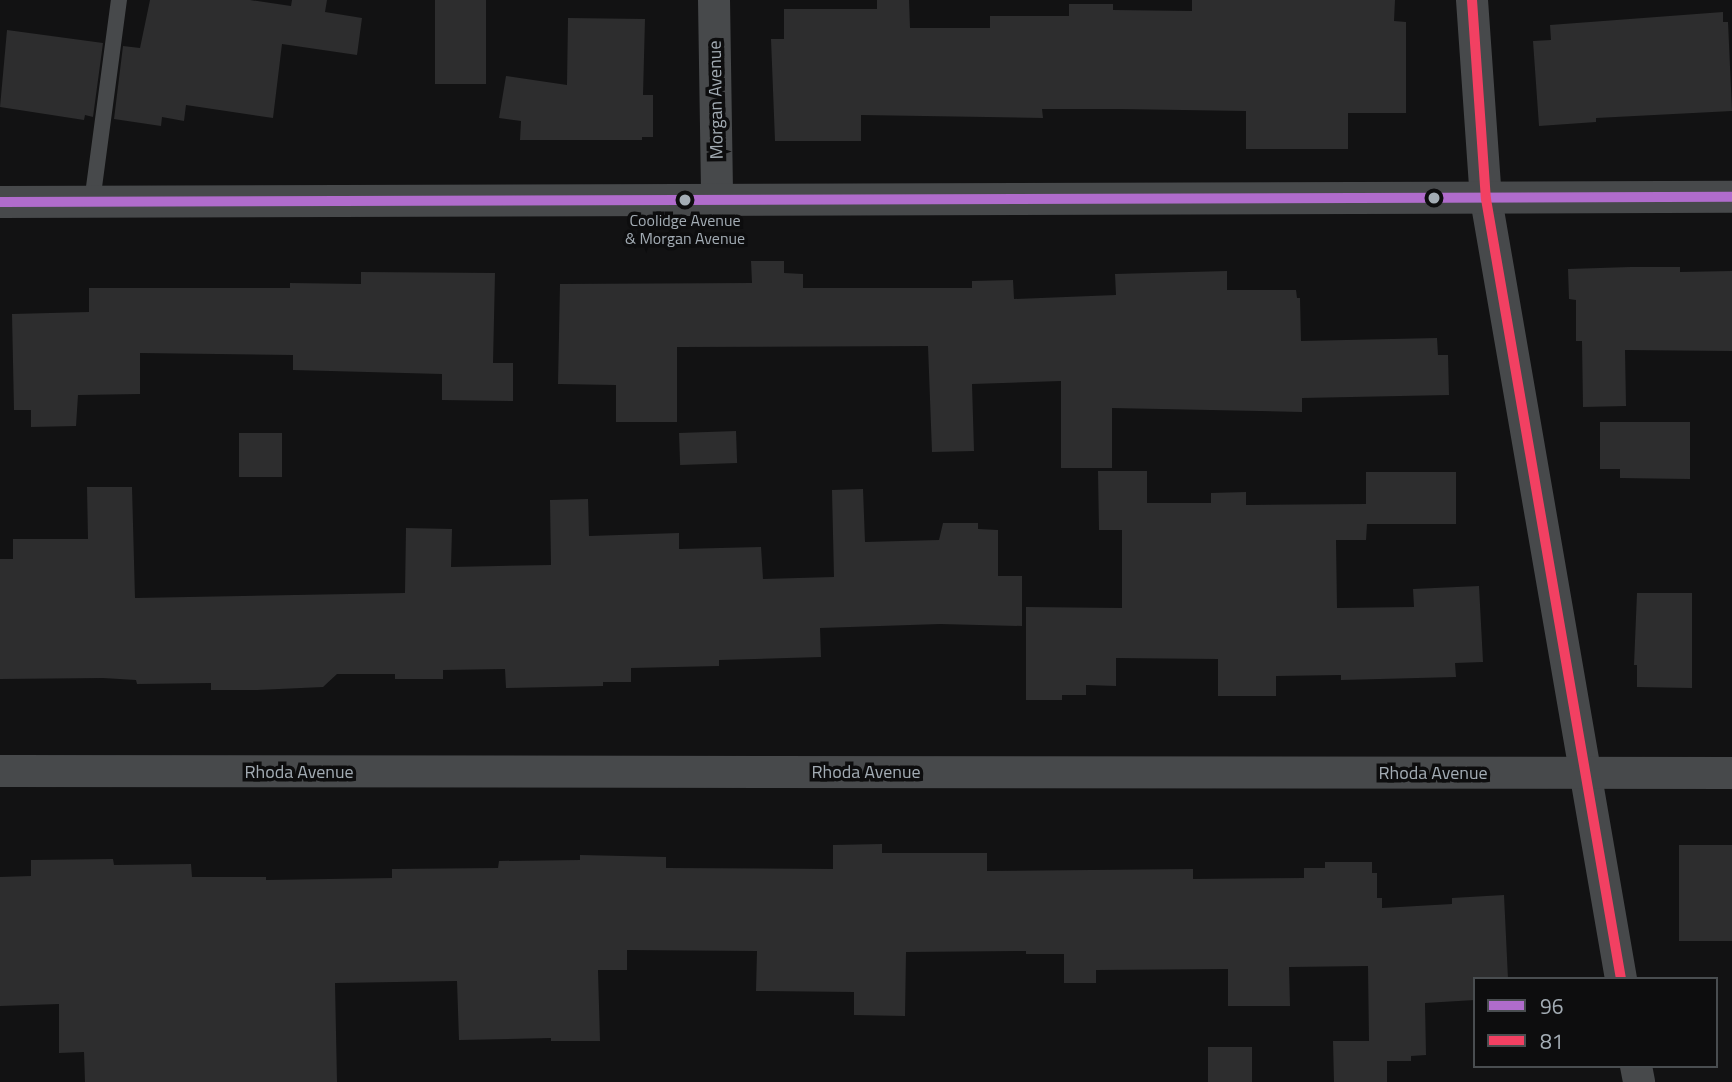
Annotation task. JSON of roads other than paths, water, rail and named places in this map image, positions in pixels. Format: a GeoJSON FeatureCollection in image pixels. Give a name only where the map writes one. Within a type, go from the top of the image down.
{"type":"FeatureCollection","features":[{"type":"Feature","properties":{"kind":"street","name":"Morgan Avenue"},"geometry":{"type":"LineString","coordinates":[[715,0],[717,201]]}},
{"type":"Feature","properties":{"kind":"street"},"geometry":{"type":"LineString","coordinates":[[1472,0],[1486,199],[1621,977]]}},
{"type":"Feature","properties":{"kind":"street"},"geometry":{"type":"LineString","coordinates":[[0,202],[1732,197]]}},
{"type":"Feature","properties":{"kind":"street","name":"Rhoda Avenue"},"geometry":{"type":"LineString","coordinates":[[0,771],[1732,773]]}},
{"type":"Feature","properties":{"kind":"lane"},"geometry":{"type":"LineString","coordinates":[[92,202],[119,0]]}},
{"type":"Feature","properties":{"kind":"place","name":"Coolidge Avenue & Morgan Avenue"},"geometry":{"type":"Point","coordinates":[685,200]}}]}
